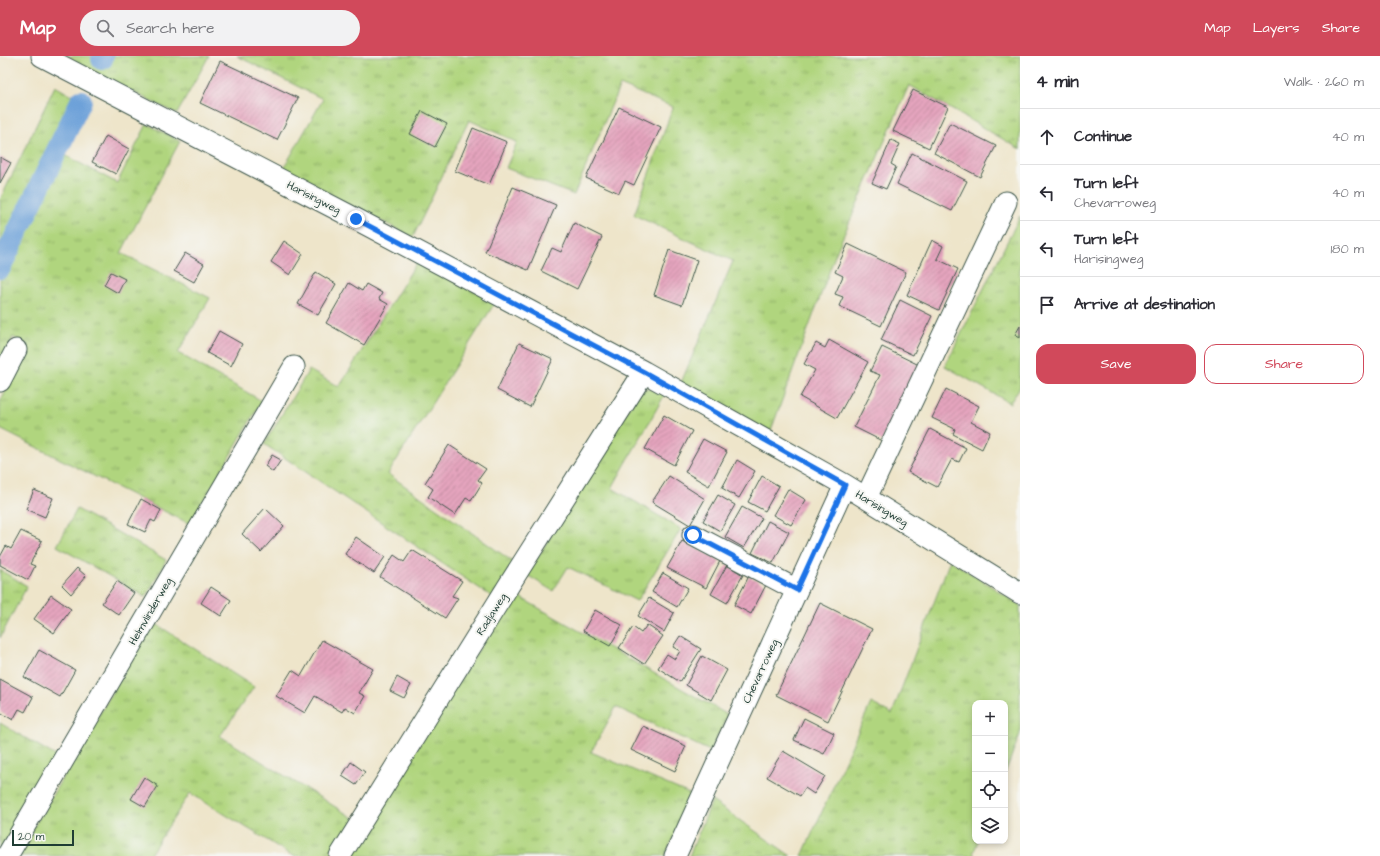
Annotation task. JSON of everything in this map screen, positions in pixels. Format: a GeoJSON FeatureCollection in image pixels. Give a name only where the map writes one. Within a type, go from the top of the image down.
{"type":"FeatureCollection","features":[{"type":"Feature","properties":{"kind":"street","name":"Harisingweg"},"geometry":{"type":"LineString","coordinates":[[42,56],[356,219],[644,372],[845,485],[1020,593]]}},
{"type":"Feature","properties":{"kind":"street"},"geometry":{"type":"LineString","coordinates":[[866,498],[1006,202]]}},
{"type":"Feature","properties":{"kind":"street"},"geometry":{"type":"LineString","coordinates":[[0,381],[16,350]]}},
{"type":"Feature","properties":{"kind":"street","name":"Helmvlinderweg"},"geometry":{"type":"LineString","coordinates":[[7,856],[294,367]]}},
{"type":"Feature","properties":{"kind":"street","name":"Radjaweg"},"geometry":{"type":"LineString","coordinates":[[340,856],[644,372]]}},
{"type":"Feature","properties":{"kind":"street","name":"Chevarroweg"},"geometry":{"type":"LineString","coordinates":[[675,856],[845,485]]}},
{"type":"Feature","properties":{"kind":"street"},"geometry":{"type":"LineString","coordinates":[[693,535],[797,590]]}},
{"type":"Feature","properties":{"kind":"green space"},"geometry":{"type":"Polygon","coordinates":[[[61,56],[209,56],[177,114],[61,56]]]}},
{"type":"Feature","properties":{"kind":"green space"},"geometry":{"type":"Polygon","coordinates":[[[237,56],[1020,56],[1020,149],[909,85],[836,253],[770,433],[680,385],[733,261],[634,215],[673,107],[620,85],[574,195],[506,168],[517,142],[469,120],[413,237],[282,171],[323,99],[237,56]]]}},
{"type":"Feature","properties":{"kind":"green space"},"geometry":{"type":"Polygon","coordinates":[[[55,86],[81,101],[57,151],[117,183],[147,124],[180,141],[121,253],[210,298],[178,353],[262,401],[190,524],[0,429],[0,402],[28,345],[13,337],[0,363],[0,200],[55,86]]]}},
{"type":"Feature","properties":{"kind":"green space"},"geometry":{"type":"Polygon","coordinates":[[[1020,216],[1020,387],[1010,403],[945,366],[1020,216]]]}},
{"type":"Feature","properties":{"kind":"green space"},"geometry":{"type":"Polygon","coordinates":[[[417,262],[496,301],[388,474],[516,564],[494,598],[264,444],[309,370],[339,387],[417,262]]]}},
{"type":"Feature","properties":{"kind":"green space"},"geometry":{"type":"Polygon","coordinates":[[[640,389],[651,389],[665,394],[612,488],[681,529],[637,601],[568,567],[553,591],[527,575],[640,389]]]}},
{"type":"Feature","properties":{"kind":"green space"},"geometry":{"type":"Polygon","coordinates":[[[77,509],[166,560],[146,597],[57,546],[77,509]]]}},
{"type":"Feature","properties":{"kind":"green space"},"geometry":{"type":"Polygon","coordinates":[[[950,560],[1020,605],[1020,734],[1008,765],[1008,700],[972,700],[972,844],[977,844],[973,854],[976,856],[802,856],[871,703],[892,714],[950,560]]]}},
{"type":"Feature","properties":{"kind":"green space"},"geometry":{"type":"Polygon","coordinates":[[[0,570],[27,586],[0,638],[0,570]]]}},
{"type":"Feature","properties":{"kind":"green space"},"geometry":{"type":"Polygon","coordinates":[[[514,594],[728,715],[710,751],[616,707],[591,752],[692,795],[665,856],[349,856],[514,594]]]}},
{"type":"Feature","properties":{"kind":"green space"},"geometry":{"type":"Polygon","coordinates":[[[153,622],[254,687],[220,736],[355,819],[332,856],[293,856],[190,793],[149,856],[17,856],[153,622]]]}},
{"type":"Feature","properties":{"kind":"green space"},"geometry":{"type":"Polygon","coordinates":[[[0,723],[56,756],[0,852],[0,723]]]}},
{"type":"Feature","properties":{"kind":"green space"},"geometry":{"type":"Polygon","coordinates":[[[712,801],[791,856],[689,856],[712,801]]]}},
{"type":"Feature","properties":{"kind":"building"},"geometry":{"type":"Polygon","coordinates":[[[220,61],[298,98],[277,140],[200,103],[220,61]]]}},
{"type":"Feature","properties":{"kind":"building"},"geometry":{"type":"Polygon","coordinates":[[[913,90],[948,107],[929,148],[893,131],[913,90]]]}},
{"type":"Feature","properties":{"kind":"building"},"geometry":{"type":"Polygon","coordinates":[[[619,107],[661,127],[634,185],[625,181],[619,193],[586,178],[619,107]]]}},
{"type":"Feature","properties":{"kind":"building"},"geometry":{"type":"Polygon","coordinates":[[[422,111],[447,124],[435,147],[410,134],[422,111]]]}},
{"type":"Feature","properties":{"kind":"building"},"geometry":{"type":"Polygon","coordinates":[[[950,123],[996,146],[980,177],[934,153],[950,123]]]}},
{"type":"Feature","properties":{"kind":"building"},"geometry":{"type":"Polygon","coordinates":[[[473,128],[507,142],[489,185],[455,171],[473,128]]]}},
{"type":"Feature","properties":{"kind":"building"},"geometry":{"type":"Polygon","coordinates":[[[106,136],[129,149],[116,174],[92,162],[106,136]]]}},
{"type":"Feature","properties":{"kind":"building"},"geometry":{"type":"Polygon","coordinates":[[[891,140],[900,144],[891,164],[896,167],[886,189],[872,183],[891,140]]]}},
{"type":"Feature","properties":{"kind":"building"},"geometry":{"type":"Polygon","coordinates":[[[912,153],[967,181],[952,211],[897,184],[912,153]]]}},
{"type":"Feature","properties":{"kind":"building"},"geometry":{"type":"Polygon","coordinates":[[[0,157],[11,163],[0,183],[0,157]]]}},
{"type":"Feature","properties":{"kind":"building"},"geometry":{"type":"Polygon","coordinates":[[[513,187],[556,205],[528,270],[485,252],[513,187]]]}},
{"type":"Feature","properties":{"kind":"building"},"geometry":{"type":"Polygon","coordinates":[[[574,223],[602,237],[577,289],[541,271],[552,248],[561,252],[574,223]]]}},
{"type":"Feature","properties":{"kind":"building"},"geometry":{"type":"Polygon","coordinates":[[[932,240],[943,246],[937,259],[958,269],[939,310],[907,295],[932,240]]]}},
{"type":"Feature","properties":{"kind":"building"},"geometry":{"type":"Polygon","coordinates":[[[284,241],[303,254],[290,275],[271,262],[284,241]]]}},
{"type":"Feature","properties":{"kind":"building"},"geometry":{"type":"Polygon","coordinates":[[[848,244],[906,272],[881,326],[839,306],[843,297],[835,294],[843,276],[835,272],[848,244]]]}},
{"type":"Feature","properties":{"kind":"building"},"geometry":{"type":"Polygon","coordinates":[[[669,250],[697,260],[682,305],[654,295],[669,250]]]}},
{"type":"Feature","properties":{"kind":"building"},"geometry":{"type":"Polygon","coordinates":[[[185,253],[204,264],[194,282],[174,271],[185,253]]]}},
{"type":"Feature","properties":{"kind":"building"},"geometry":{"type":"Polygon","coordinates":[[[111,272],[125,279],[118,293],[104,285],[111,272]]]}},
{"type":"Feature","properties":{"kind":"building"},"geometry":{"type":"Polygon","coordinates":[[[316,272],[336,284],[318,315],[298,304],[316,272]]]}},
{"type":"Feature","properties":{"kind":"building"},"geometry":{"type":"Polygon","coordinates":[[[349,283],[362,291],[366,284],[382,293],[379,299],[388,304],[364,345],[326,323],[349,283]]]}},
{"type":"Feature","properties":{"kind":"building"},"geometry":{"type":"Polygon","coordinates":[[[900,300],[932,316],[913,355],[881,340],[900,300]]]}},
{"type":"Feature","properties":{"kind":"building"},"geometry":{"type":"Polygon","coordinates":[[[1020,326],[1020,338],[1015,335],[1020,326]]]}},
{"type":"Feature","properties":{"kind":"building"},"geometry":{"type":"Polygon","coordinates":[[[219,331],[242,344],[231,366],[207,353],[219,331]]]}},
{"type":"Feature","properties":{"kind":"building"},"geometry":{"type":"Polygon","coordinates":[[[829,340],[868,362],[837,418],[800,397],[815,370],[804,364],[816,343],[825,348],[829,340]]]}},
{"type":"Feature","properties":{"kind":"building"},"geometry":{"type":"Polygon","coordinates":[[[519,343],[553,359],[530,407],[497,390],[519,343]]]}},
{"type":"Feature","properties":{"kind":"building"},"geometry":{"type":"Polygon","coordinates":[[[882,347],[919,365],[882,441],[854,427],[880,375],[870,371],[882,347]]]}},
{"type":"Feature","properties":{"kind":"building"},"geometry":{"type":"Polygon","coordinates":[[[946,389],[979,406],[971,422],[990,432],[982,449],[953,434],[955,429],[932,418],[946,389]]]}},
{"type":"Feature","properties":{"kind":"building"},"geometry":{"type":"Polygon","coordinates":[[[664,415],[692,431],[674,465],[645,449],[664,415]]]}},
{"type":"Feature","properties":{"kind":"building"},"geometry":{"type":"Polygon","coordinates":[[[930,429],[966,448],[959,462],[952,459],[937,487],[908,472],[930,429]]]}},
{"type":"Feature","properties":{"kind":"building"},"geometry":{"type":"Polygon","coordinates":[[[703,439],[727,452],[709,486],[685,472],[703,439]]]}},
{"type":"Feature","properties":{"kind":"building"},"geometry":{"type":"Polygon","coordinates":[[[449,445],[486,469],[478,480],[482,483],[471,501],[466,498],[455,515],[428,497],[433,489],[425,483],[449,445]]]}},
{"type":"Feature","properties":{"kind":"building"},"geometry":{"type":"Polygon","coordinates":[[[272,455],[281,460],[273,472],[265,466],[272,455]]]}},
{"type":"Feature","properties":{"kind":"building"},"geometry":{"type":"Polygon","coordinates":[[[737,460],[755,471],[739,498],[722,488],[737,460]]]}},
{"type":"Feature","properties":{"kind":"building"},"geometry":{"type":"Polygon","coordinates":[[[669,476],[705,499],[690,525],[652,502],[669,476]]]}},
{"type":"Feature","properties":{"kind":"building"},"geometry":{"type":"Polygon","coordinates":[[[762,476],[779,486],[765,511],[748,502],[762,476]]]}},
{"type":"Feature","properties":{"kind":"building"},"geometry":{"type":"Polygon","coordinates":[[[788,489],[806,500],[791,525],[773,515],[788,489]]]}},
{"type":"Feature","properties":{"kind":"building"},"geometry":{"type":"Polygon","coordinates":[[[34,490],[53,498],[45,517],[26,509],[34,490]]]}},
{"type":"Feature","properties":{"kind":"building"},"geometry":{"type":"Polygon","coordinates":[[[718,495],[735,505],[720,531],[703,521],[718,495]]]}},
{"type":"Feature","properties":{"kind":"building"},"geometry":{"type":"Polygon","coordinates":[[[141,499],[161,510],[155,522],[151,520],[145,532],[128,524],[141,499]]]}},
{"type":"Feature","properties":{"kind":"building"},"geometry":{"type":"Polygon","coordinates":[[[742,507],[762,518],[744,548],[725,537],[742,507]]]}},
{"type":"Feature","properties":{"kind":"building"},"geometry":{"type":"Polygon","coordinates":[[[265,508],[284,526],[261,552],[242,534],[265,508]]]}},
{"type":"Feature","properties":{"kind":"building"},"geometry":{"type":"Polygon","coordinates":[[[768,521],[789,532],[773,563],[752,553],[768,521]]]}},
{"type":"Feature","properties":{"kind":"building"},"geometry":{"type":"Polygon","coordinates":[[[21,531],[42,541],[30,564],[35,566],[28,580],[0,565],[0,557],[6,546],[11,549],[21,531]]]}},
{"type":"Feature","properties":{"kind":"building"},"geometry":{"type":"Polygon","coordinates":[[[356,537],[385,557],[374,573],[345,554],[356,537]]]}},
{"type":"Feature","properties":{"kind":"building"},"geometry":{"type":"Polygon","coordinates":[[[682,541],[720,561],[706,588],[667,568],[682,541]]]}},
{"type":"Feature","properties":{"kind":"building"},"geometry":{"type":"Polygon","coordinates":[[[412,550],[462,581],[452,596],[458,598],[445,618],[380,577],[394,555],[404,562],[412,550]]]}},
{"type":"Feature","properties":{"kind":"building"},"geometry":{"type":"Polygon","coordinates":[[[727,565],[743,575],[727,603],[711,594],[727,565]]]}},
{"type":"Feature","properties":{"kind":"building"},"geometry":{"type":"Polygon","coordinates":[[[77,568],[86,576],[71,594],[62,585],[77,568]]]}},
{"type":"Feature","properties":{"kind":"building"},"geometry":{"type":"Polygon","coordinates":[[[663,573],[688,588],[677,607],[652,592],[663,573]]]}},
{"type":"Feature","properties":{"kind":"building"},"geometry":{"type":"Polygon","coordinates":[[[749,576],[766,585],[751,614],[734,605],[749,576]]]}},
{"type":"Feature","properties":{"kind":"building"},"geometry":{"type":"Polygon","coordinates":[[[117,581],[134,593],[119,615],[102,603],[117,581]]]}},
{"type":"Feature","properties":{"kind":"building"},"geometry":{"type":"Polygon","coordinates":[[[211,587],[231,600],[221,616],[201,603],[211,587]]]}},
{"type":"Feature","properties":{"kind":"building"},"geometry":{"type":"Polygon","coordinates":[[[51,595],[71,609],[54,633],[34,619],[51,595]]]}},
{"type":"Feature","properties":{"kind":"building"},"geometry":{"type":"Polygon","coordinates":[[[649,598],[674,613],[664,632],[638,616],[649,598]]]}},
{"type":"Feature","properties":{"kind":"building"},"geometry":{"type":"Polygon","coordinates":[[[820,603],[872,629],[828,721],[776,695],[820,603]]]}},
{"type":"Feature","properties":{"kind":"building"},"geometry":{"type":"Polygon","coordinates":[[[595,610],[622,625],[610,646],[583,631],[595,610]]]}},
{"type":"Feature","properties":{"kind":"building"},"geometry":{"type":"Polygon","coordinates":[[[647,625],[663,636],[644,664],[619,648],[633,627],[641,633],[647,625]]]}},
{"type":"Feature","properties":{"kind":"building"},"geometry":{"type":"Polygon","coordinates":[[[680,636],[701,649],[680,682],[658,668],[667,654],[675,659],[680,651],[673,647],[680,636]]]}},
{"type":"Feature","properties":{"kind":"building"},"geometry":{"type":"Polygon","coordinates":[[[322,640],[373,669],[359,693],[365,696],[355,713],[345,707],[342,712],[315,696],[305,713],[276,696],[292,670],[301,676],[322,640]]]}},
{"type":"Feature","properties":{"kind":"building"},"geometry":{"type":"Polygon","coordinates":[[[39,650],[75,670],[60,697],[24,677],[39,650]]]}},
{"type":"Feature","properties":{"kind":"building"},"geometry":{"type":"Polygon","coordinates":[[[702,656],[727,670],[711,700],[686,685],[702,656]]]}},
{"type":"Feature","properties":{"kind":"building"},"geometry":{"type":"Polygon","coordinates":[[[397,677],[411,685],[404,698],[390,691],[397,677]]]}},
{"type":"Feature","properties":{"kind":"building"},"geometry":{"type":"Polygon","coordinates":[[[0,679],[33,697],[25,712],[19,709],[13,720],[0,712],[0,679]]]}},
{"type":"Feature","properties":{"kind":"building"},"geometry":{"type":"Polygon","coordinates":[[[804,718],[834,733],[824,754],[794,740],[804,718]]]}},
{"type":"Feature","properties":{"kind":"building"},"geometry":{"type":"Polygon","coordinates":[[[643,726],[686,746],[675,771],[631,750],[643,726]]]}},
{"type":"Feature","properties":{"kind":"building"},"geometry":{"type":"Polygon","coordinates":[[[783,751],[825,776],[814,794],[805,788],[800,796],[767,777],[783,751]]]}},
{"type":"Feature","properties":{"kind":"building"},"geometry":{"type":"Polygon","coordinates":[[[351,762],[365,772],[356,785],[342,776],[351,762]]]}},
{"type":"Feature","properties":{"kind":"building"},"geometry":{"type":"Polygon","coordinates":[[[144,777],[158,786],[145,807],[131,799],[144,777]]]}},
{"type":"Feature","properties":{"kind":"waterway"},"geometry":{"type":"LineString","coordinates":[[0,268],[81,101]]}},
{"type":"Feature","properties":{"kind":"route"},"geometry":{"type":"LineString","coordinates":[[356,219],[644,372],[845,485],[797,590],[693,535]]}}]}
